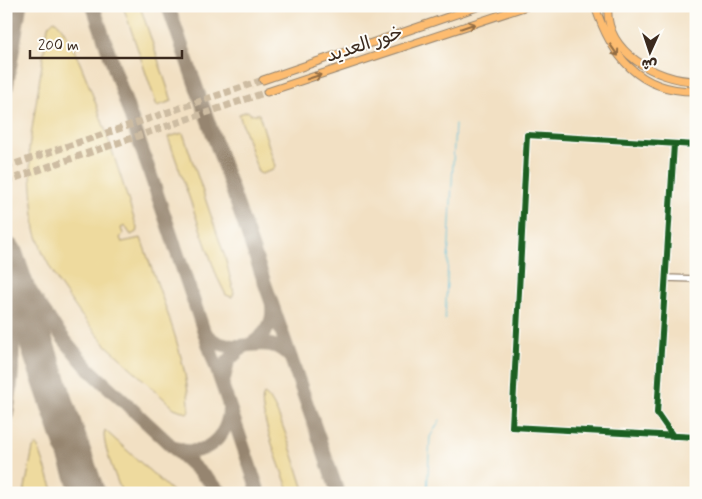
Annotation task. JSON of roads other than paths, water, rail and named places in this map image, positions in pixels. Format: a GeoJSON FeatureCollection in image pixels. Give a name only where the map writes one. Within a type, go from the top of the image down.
{"type":"FeatureCollection","features":[{"type":"Feature","properties":{"kind":"main road"},"geometry":{"type":"LineString","coordinates":[[263,80],[480,6]]}},
{"type":"Feature","properties":{"kind":"main road","name":"خور العديد"},"geometry":{"type":"LineString","coordinates":[[267,92],[527,6]]}},
{"type":"Feature","properties":{"kind":"main road"},"geometry":{"type":"LineString","coordinates":[[594,6],[612,48],[628,66],[647,80],[662,86],[696,91]]}},
{"type":"Feature","properties":{"kind":"main road"},"geometry":{"type":"LineString","coordinates":[[608,6],[608,17],[615,35],[637,61],[667,77],[696,81]]}},
{"type":"Feature","properties":{"kind":"street"},"geometry":{"type":"LineString","coordinates":[[696,145],[528,135],[512,427],[696,437]]}},
{"type":"Feature","properties":{"kind":"street"},"geometry":{"type":"LineString","coordinates":[[673,436],[657,414],[674,144]]}},
{"type":"Feature","properties":{"kind":"street"},"geometry":{"type":"LineString","coordinates":[[666,278],[696,279]]}},
{"type":"Feature","properties":{"kind":"waterway"},"geometry":{"type":"LineString","coordinates":[[445,320],[455,124]]}},
{"type":"Feature","properties":{"kind":"waterway"},"geometry":{"type":"LineString","coordinates":[[427,493],[430,437],[440,420]]}},
{"type":"Feature","properties":{"kind":"tunnel"},"geometry":{"type":"LineString","coordinates":[[6,167],[263,80]]}},
{"type":"Feature","properties":{"kind":"tunnel"},"geometry":{"type":"LineString","coordinates":[[6,181],[267,92]]}}]}
